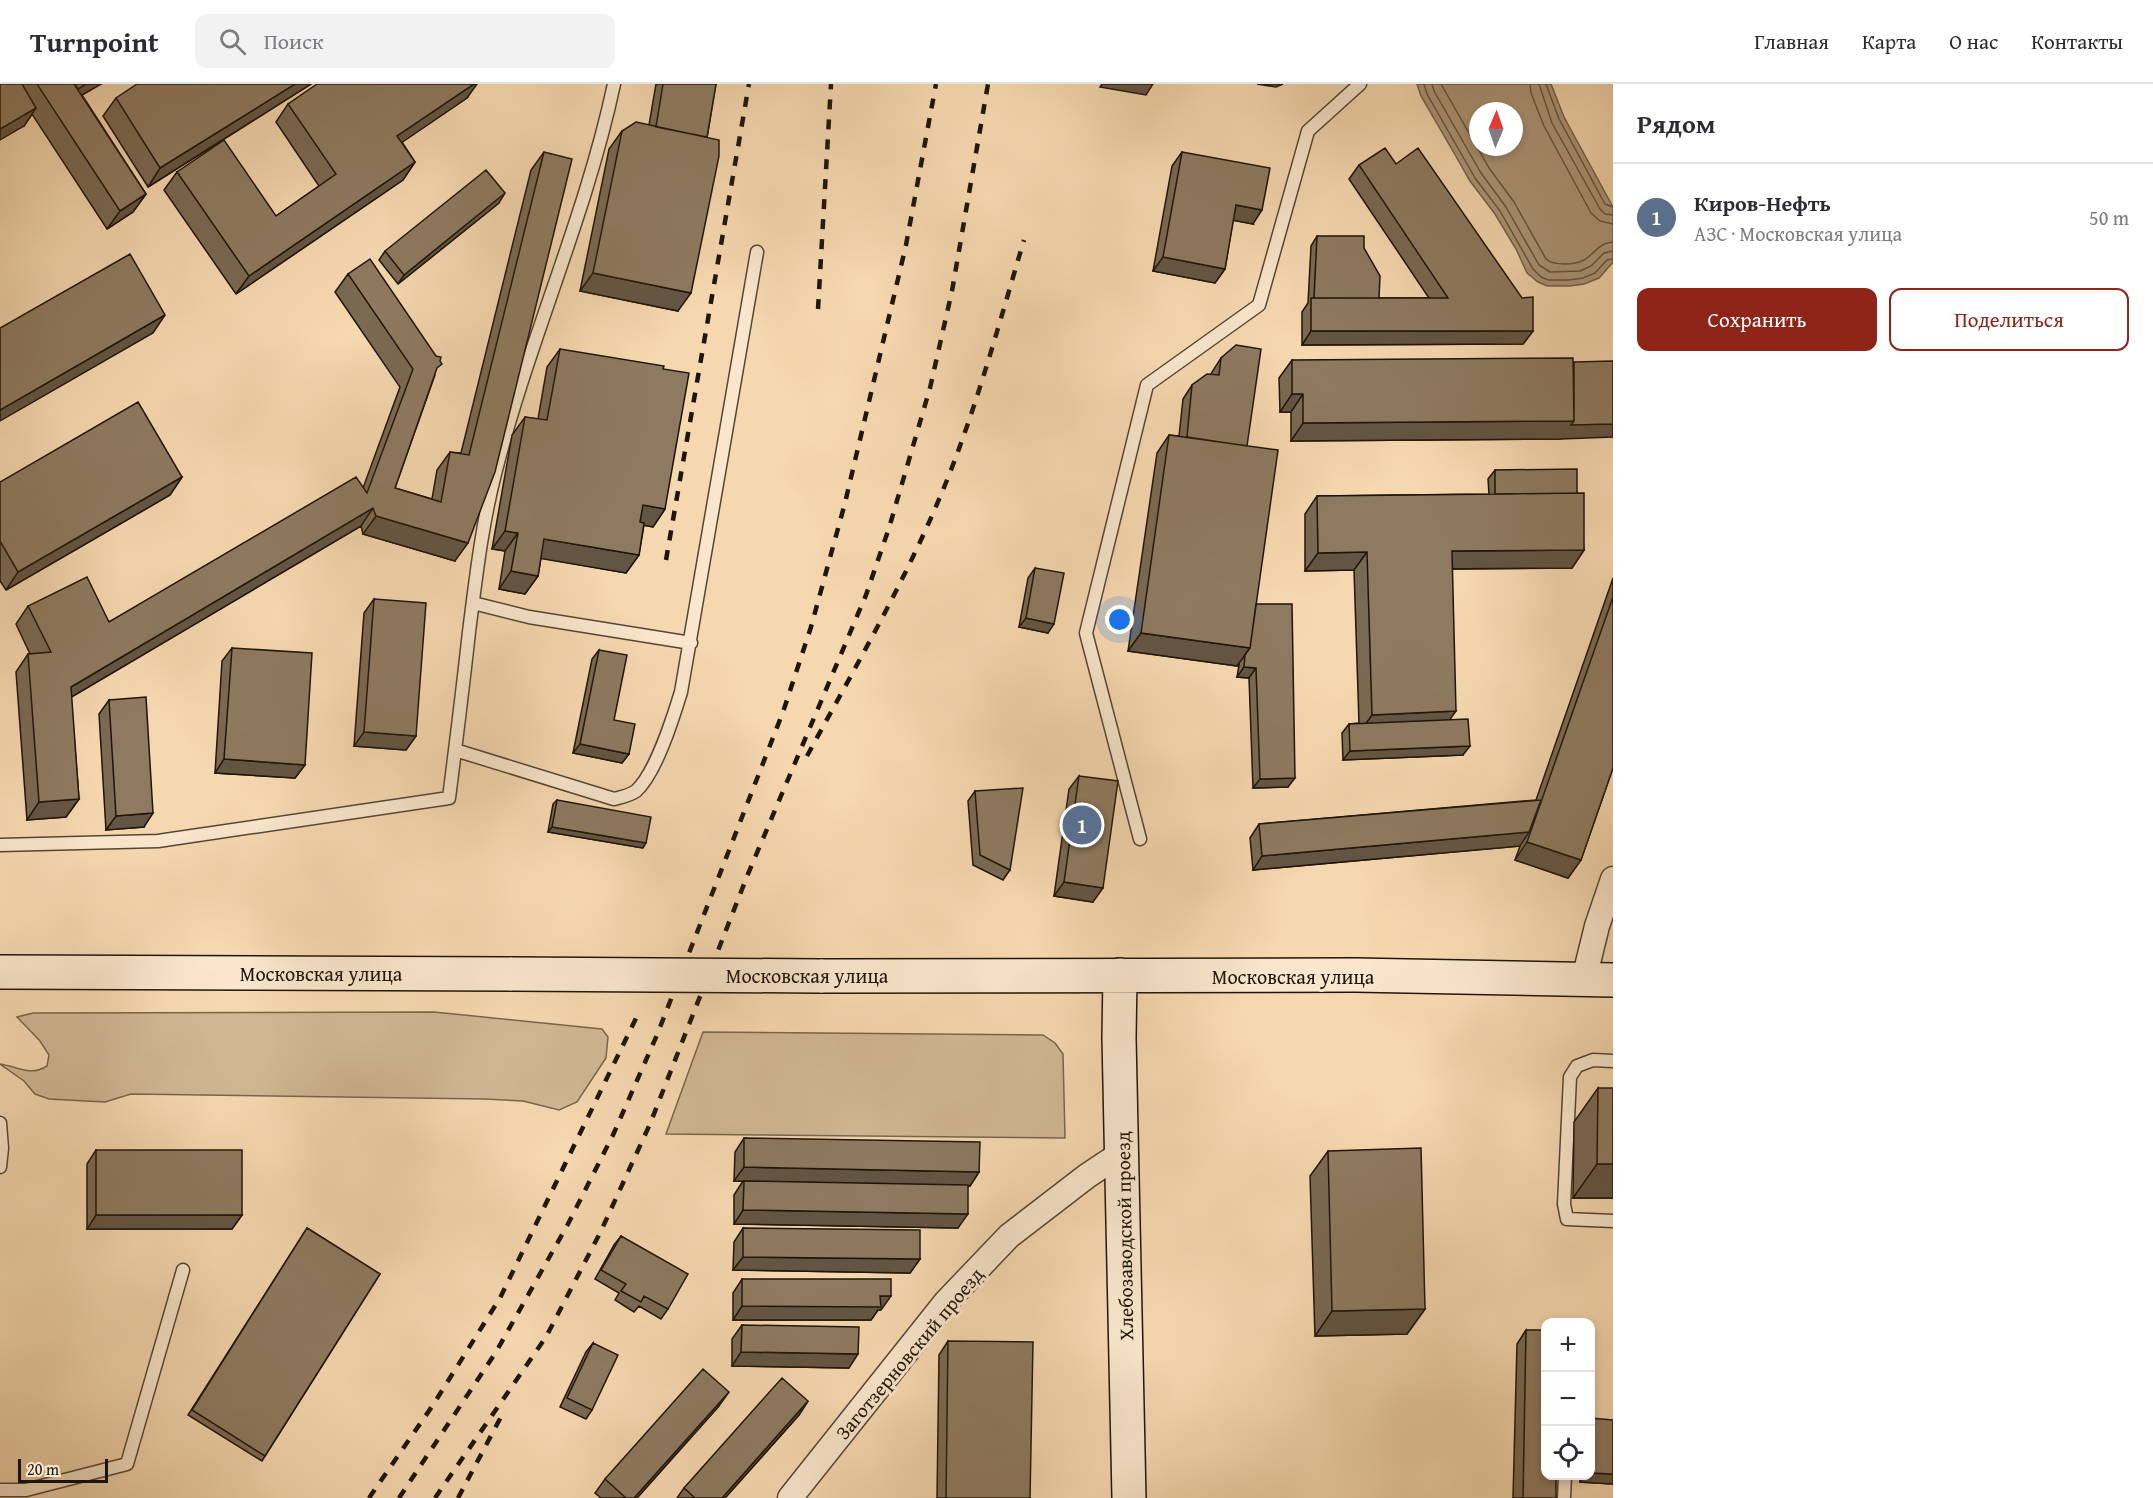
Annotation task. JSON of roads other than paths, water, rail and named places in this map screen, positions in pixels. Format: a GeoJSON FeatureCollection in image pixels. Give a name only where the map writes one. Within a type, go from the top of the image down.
{"type":"FeatureCollection","features":[{"type":"Feature","properties":{"kind":"main road","name":"Московская улица"},"geometry":{"type":"LineString","coordinates":[[0,972],[820,976],[1355,975],[1598,980]]}},
{"type":"Feature","properties":{"kind":"main road","name":"Хлебозаводской проезд"},"geometry":{"type":"LineString","coordinates":[[1120,975],[1119,1038],[1129,1498]]}},
{"type":"Feature","properties":{"kind":"street"},"geometry":{"type":"LineString","coordinates":[[1598,980],[1597,926],[1613,879]]}},
{"type":"Feature","properties":{"kind":"street","name":"Заготзерновский проезд"},"geometry":{"type":"LineString","coordinates":[[790,1498],[946,1302],[1009,1236],[1086,1176],[1123,1152]]}},
{"type":"Feature","properties":{"kind":"lane"},"geometry":{"type":"LineString","coordinates":[[0,845],[158,841],[449,798],[483,530],[496,470],[526,365],[554,287],[600,141],[614,84]]}},
{"type":"Feature","properties":{"kind":"lane"},"geometry":{"type":"LineString","coordinates":[[1140,838],[1086,633],[1147,384],[1259,305],[1308,131],[1360,84]]}},
{"type":"Feature","properties":{"kind":"lane"},"geometry":{"type":"LineString","coordinates":[[455,750],[614,799],[625,797],[636,791],[643,781],[661,750],[678,702],[691,643],[757,252]]}},
{"type":"Feature","properties":{"kind":"lane"},"geometry":{"type":"LineString","coordinates":[[473,603],[529,617],[691,643]]}},
{"type":"Feature","properties":{"kind":"lane"},"geometry":{"type":"LineString","coordinates":[[1613,1061],[1593,1060],[1576,1066],[1570,1077],[1564,1204],[1567,1219],[1613,1221]]}},
{"type":"Feature","properties":{"kind":"lane"},"geometry":{"type":"LineString","coordinates":[[0,1123],[2,1148],[0,1167]]}},
{"type":"Feature","properties":{"kind":"lane"},"geometry":{"type":"LineString","coordinates":[[0,1490],[27,1490],[127,1464],[183,1270]]}},
{"type":"Feature","properties":{"kind":"lane"},"geometry":{"type":"LineString","coordinates":[[1564,1498],[1565,1480]]}},
{"type":"Feature","properties":{"kind":"water"},"geometry":{"type":"Polygon","coordinates":[[[1417,84],[1551,84],[1564,117],[1613,207],[1613,262],[1599,278],[1584,284],[1547,286],[1538,282],[1527,273],[1495,214],[1470,181],[1421,96],[1417,84]]]}},
{"type":"Feature","properties":{"kind":"railway"},"geometry":{"type":"LineString","coordinates":[[666,560],[749,84]]}},
{"type":"Feature","properties":{"kind":"railway"},"geometry":{"type":"LineString","coordinates":[[818,309],[831,84]]}},
{"type":"Feature","properties":{"kind":"railway"},"geometry":{"type":"LineString","coordinates":[[399,1498],[496,1352],[568,1224],[613,1135],[657,1035],[783,712],[811,627],[845,503],[906,245],[936,84]]}},
{"type":"Feature","properties":{"kind":"railway"},"geometry":{"type":"LineString","coordinates":[[435,1498],[546,1337],[601,1231],[650,1124],[748,874],[866,595],[889,528],[930,388],[952,291],[988,84]]}},
{"type":"Feature","properties":{"kind":"railway"},"geometry":{"type":"LineString","coordinates":[[807,756],[884,615],[936,507],[990,356],[1024,240]]}},
{"type":"Feature","properties":{"kind":"railway"},"geometry":{"type":"LineString","coordinates":[[369,1498],[433,1405],[500,1298],[640,1010]]}},
{"type":"Feature","properties":{"kind":"railway"},"geometry":{"type":"LineString","coordinates":[[458,1498],[502,1415]]}},
{"type":"Feature","properties":{"kind":"place","name":"Киров-Нефть"},"geometry":{"type":"Point","coordinates":[1082,825]}}]}
